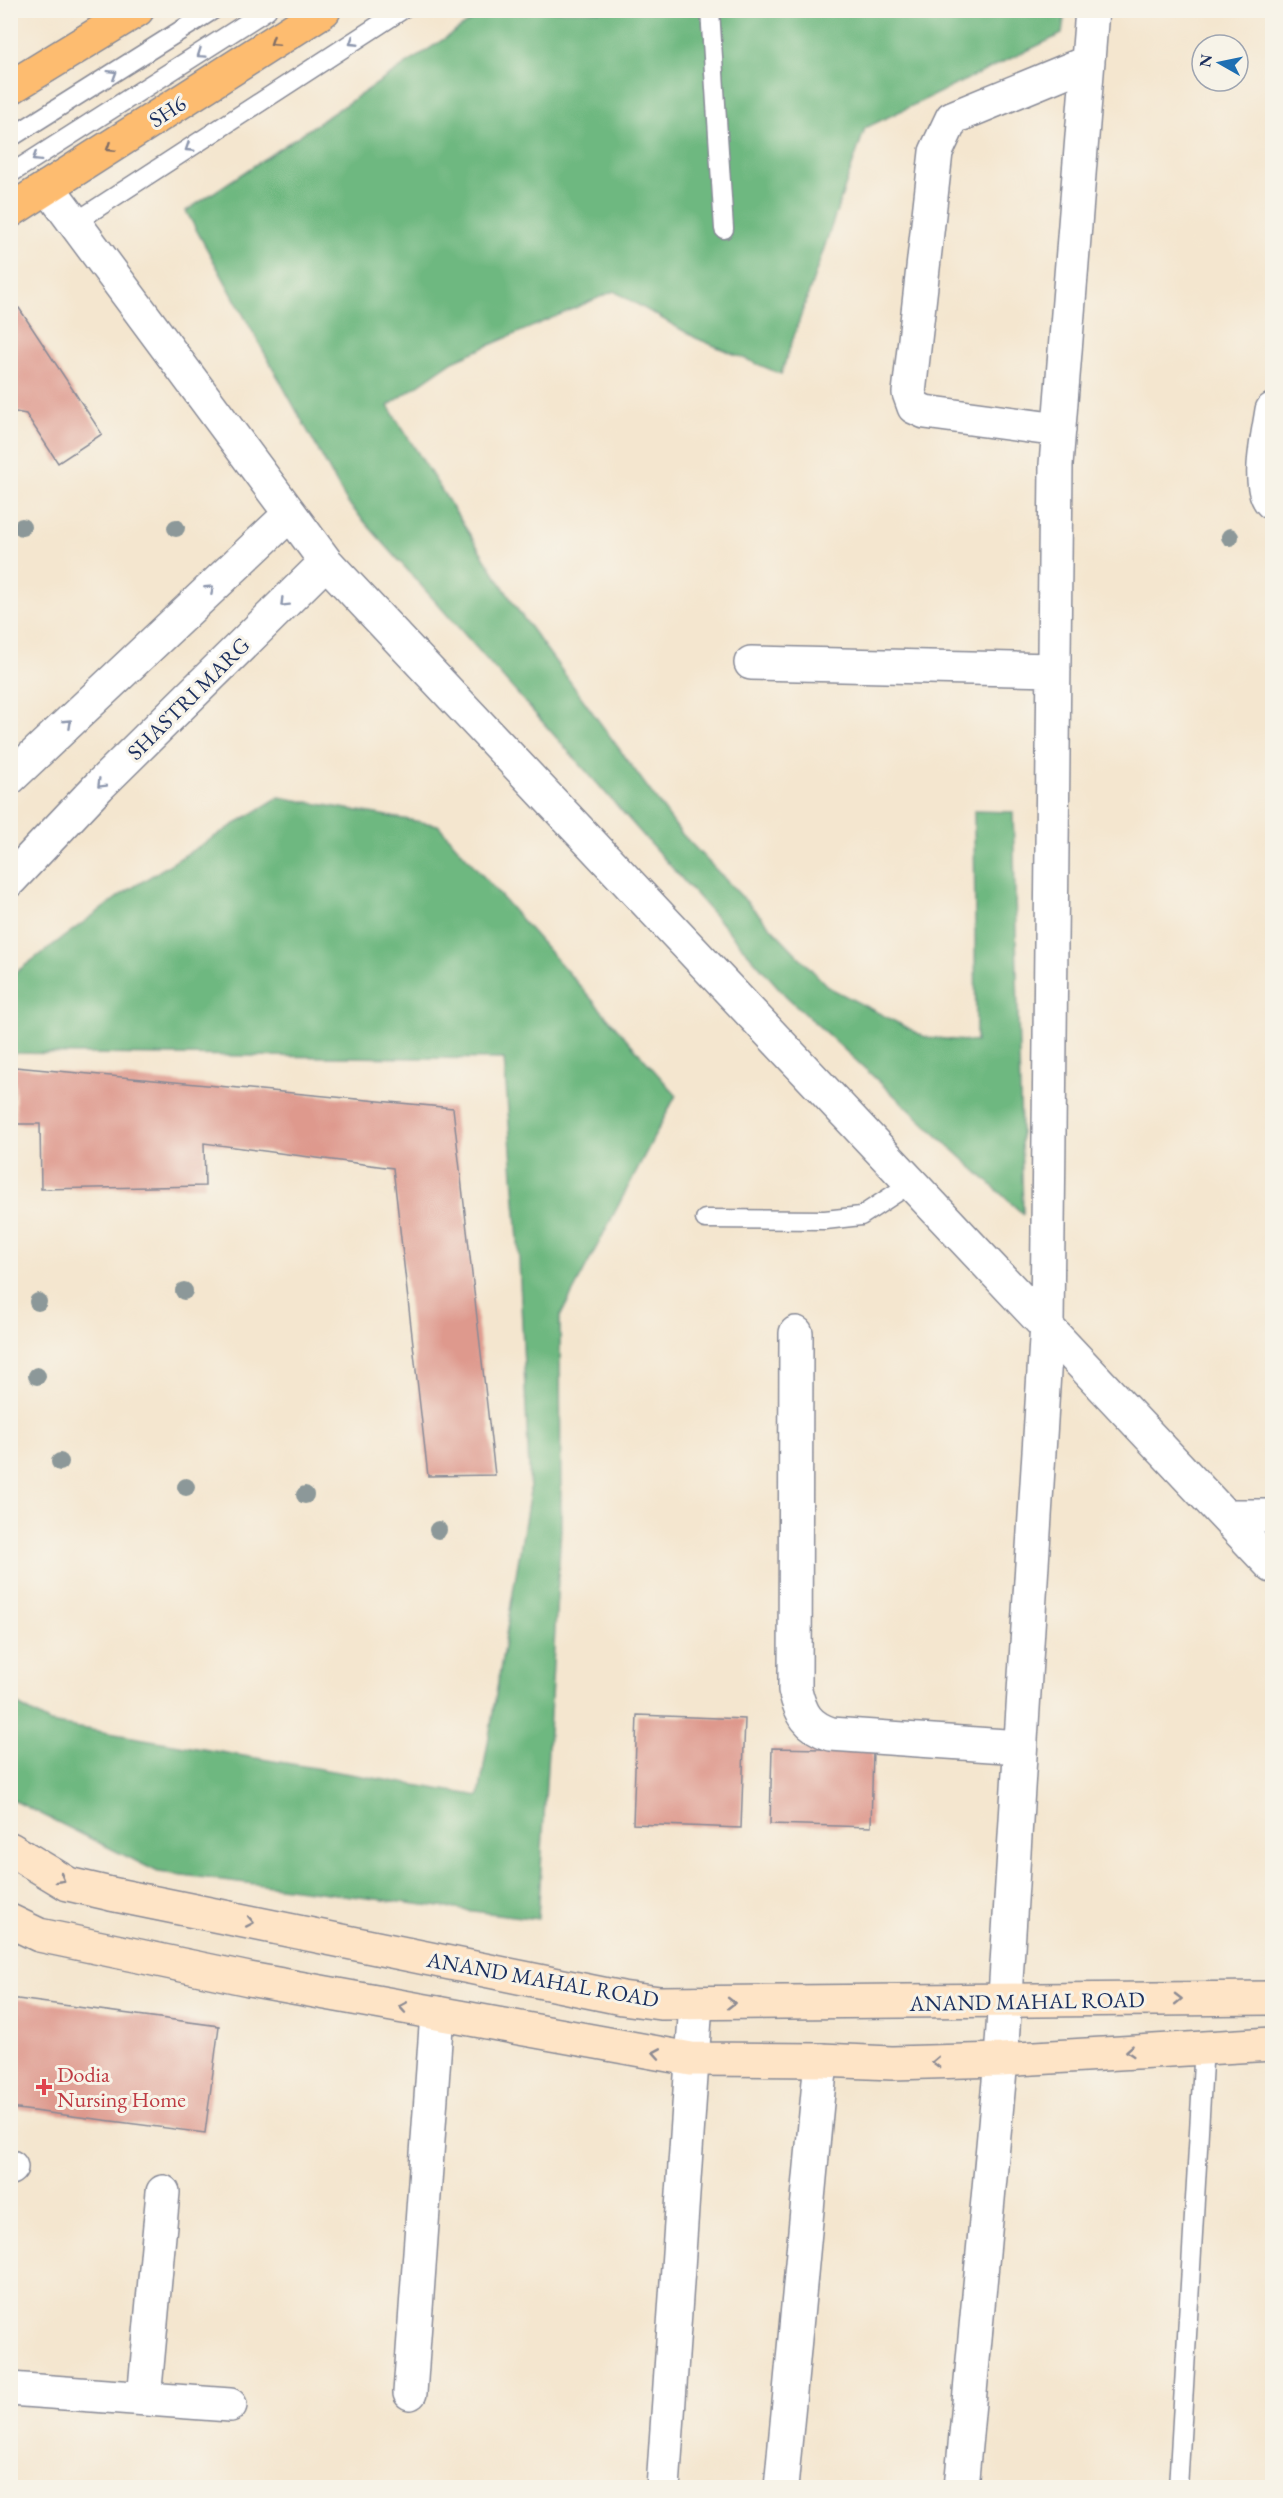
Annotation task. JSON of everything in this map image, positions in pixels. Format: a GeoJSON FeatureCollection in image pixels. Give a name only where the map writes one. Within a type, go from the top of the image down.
{"type":"FeatureCollection","features":[{"type":"Feature","properties":{"kind":"main road"},"geometry":{"type":"LineString","coordinates":[[10,88],[137,10]]}},
{"type":"Feature","properties":{"kind":"main road","name":"SH6"},"geometry":{"type":"LineString","coordinates":[[10,211],[324,10]]}},
{"type":"Feature","properties":{"kind":"main road","name":"ANAND MAHAL ROAD"},"geometry":{"type":"LineString","coordinates":[[10,1849],[68,1884],[622,1998],[696,2003],[1272,1998]]}},
{"type":"Feature","properties":{"kind":"main road"},"geometry":{"type":"LineString","coordinates":[[10,1921],[39,1935],[249,1979],[692,2059],[892,2063],[1001,2060],[1204,2046],[1272,2044]]}},
{"type":"Feature","properties":{"kind":"street"},"geometry":{"type":"LineString","coordinates":[[961,2487],[1001,2060],[1047,1324],[1056,465],[1092,10]]}},
{"type":"Feature","properties":{"kind":"street"},"geometry":{"type":"LineString","coordinates":[[1059,430],[925,412],[914,407],[909,393],[936,152],[952,118],[1088,62]]}},
{"type":"Feature","properties":{"kind":"street"},"geometry":{"type":"LineString","coordinates":[[48,188],[326,562],[1228,1515],[1272,1566]]}},
{"type":"Feature","properties":{"kind":"street"},"geometry":{"type":"LineString","coordinates":[[1272,410],[1263,474],[1269,500],[1272,503]]}},
{"type":"Feature","properties":{"kind":"street"},"geometry":{"type":"LineString","coordinates":[[10,778],[290,514]]}},
{"type":"Feature","properties":{"kind":"street","name":"SHASTRI MARG"},"geometry":{"type":"LineString","coordinates":[[10,880],[99,786],[326,562]]}},
{"type":"Feature","properties":{"kind":"street"},"geometry":{"type":"LineString","coordinates":[[751,663],[1054,670]]}},
{"type":"Feature","properties":{"kind":"street"},"geometry":{"type":"LineString","coordinates":[[796,1333],[795,1690],[800,1713],[814,1728],[831,1734],[1020,1747]]}},
{"type":"Feature","properties":{"kind":"street"},"geometry":{"type":"LineString","coordinates":[[1228,1515],[1272,1516]]}},
{"type":"Feature","properties":{"kind":"street"},"geometry":{"type":"LineString","coordinates":[[663,2487],[696,2003]]}},
{"type":"Feature","properties":{"kind":"street"},"geometry":{"type":"LineString","coordinates":[[410,2392],[437,2013]]}},
{"type":"Feature","properties":{"kind":"street"},"geometry":{"type":"LineString","coordinates":[[781,2487],[821,2060]]}},
{"type":"Feature","properties":{"kind":"street"},"geometry":{"type":"LineString","coordinates":[[144,2399],[163,2192]]}},
{"type":"Feature","properties":{"kind":"street"},"geometry":{"type":"LineString","coordinates":[[10,2389],[230,2405]]}},
{"type":"Feature","properties":{"kind":"lane"},"geometry":{"type":"LineString","coordinates":[[10,138],[213,10]]}},
{"type":"Feature","properties":{"kind":"lane"},"geometry":{"type":"LineString","coordinates":[[10,174],[267,10]]}},
{"type":"Feature","properties":{"kind":"lane"},"geometry":{"type":"LineString","coordinates":[[74,223],[402,10]]}},
{"type":"Feature","properties":{"kind":"lane"},"geometry":{"type":"LineString","coordinates":[[710,10],[724,229]]}},
{"type":"Feature","properties":{"kind":"lane"},"geometry":{"type":"LineString","coordinates":[[705,1219],[825,1220],[861,1216],[913,1182]]}},
{"type":"Feature","properties":{"kind":"lane"},"geometry":{"type":"LineString","coordinates":[[1178,2487],[1204,2046]]}},
{"type":"Feature","properties":{"kind":"green space"},"geometry":{"type":"Polygon","coordinates":[[[486,11],[1065,11],[1062,34],[865,128],[781,374],[696,338],[614,291],[453,361],[388,406],[519,612],[680,832],[828,987],[925,1037],[976,1042],[974,811],[1013,812],[1023,1214],[786,996],[347,502],[186,211],[486,11]]]}},
{"type":"Feature","properties":{"kind":"green space"},"geometry":{"type":"Polygon","coordinates":[[[279,797],[438,825],[676,1095],[560,1317],[561,1528],[538,1919],[158,1872],[11,1799],[11,1701],[50,1723],[479,1796],[530,1491],[518,1240],[504,1059],[11,1053],[11,976],[122,894],[279,797]]]}},
{"type":"Feature","properties":{"kind":"building"},"geometry":{"type":"Polygon","coordinates":[[[19,308],[102,434],[58,463],[26,414],[10,411],[10,314],[19,308]]]}},
{"type":"Feature","properties":{"kind":"building"},"geometry":{"type":"Polygon","coordinates":[[[15,1067],[453,1108],[495,1475],[428,1476],[393,1168],[204,1143],[205,1186],[41,1189],[40,1124],[16,1124],[15,1067]]]}},
{"type":"Feature","properties":{"kind":"building"},"geometry":{"type":"Polygon","coordinates":[[[637,1715],[745,1719],[741,1828],[633,1824],[637,1715]]]}},
{"type":"Feature","properties":{"kind":"building"},"geometry":{"type":"Polygon","coordinates":[[[772,1748],[873,1750],[871,1827],[770,1824],[772,1748]]]}},
{"type":"Feature","properties":{"kind":"building"},"geometry":{"type":"Polygon","coordinates":[[[10,1998],[219,2026],[205,2133],[10,2108],[10,1998]]]}},
{"type":"Feature","properties":{"kind":"place","name":"Dodia Nursing Home"},"geometry":{"type":"Point","coordinates":[44,2087]}}]}
